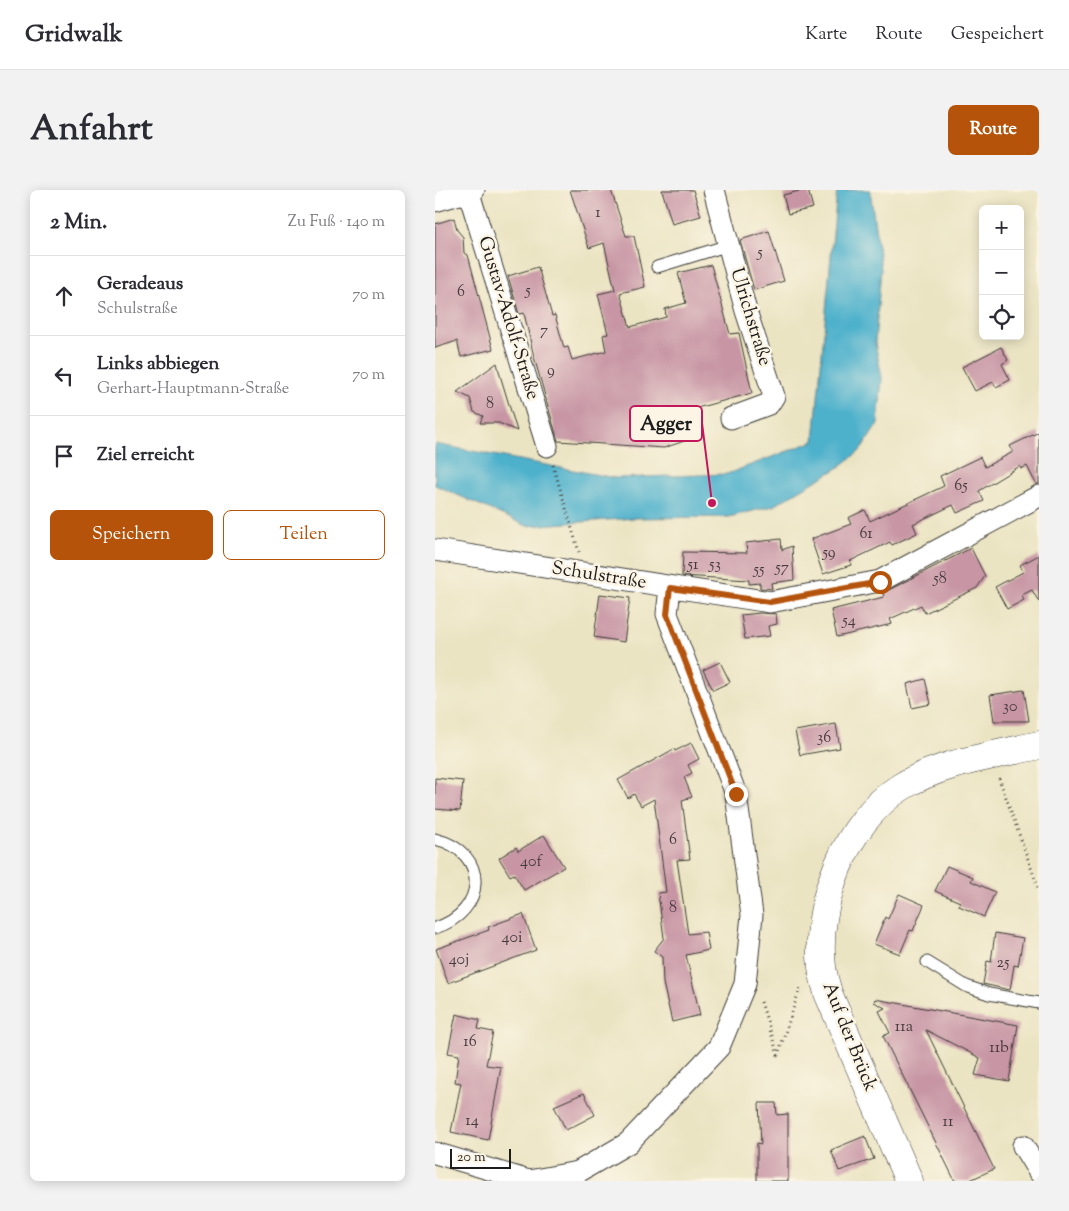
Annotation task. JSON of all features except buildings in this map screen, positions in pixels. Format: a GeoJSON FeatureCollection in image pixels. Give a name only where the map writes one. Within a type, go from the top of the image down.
{"type":"FeatureCollection","features":[{"type":"Feature","properties":{"kind":"main road","name":"Auf der Brück"},"geometry":{"type":"LineString","coordinates":[[909,1181],[828,993],[822,967],[822,940],[825,906],[832,879],[860,827],[878,805],[901,787],[933,772],[1039,745]]}},
{"type":"Feature","properties":{"kind":"street"},"geometry":{"type":"LineString","coordinates":[[435,201],[470,190]]}},
{"type":"Feature","properties":{"kind":"street","name":"Gustav-Adolf-Straße"},"geometry":{"type":"LineString","coordinates":[[470,190],[549,453]]}},
{"type":"Feature","properties":{"kind":"street","name":"Ulrichstraße"},"geometry":{"type":"LineString","coordinates":[[715,190],[746,311],[774,396],[769,404],[731,418]]}},
{"type":"Feature","properties":{"kind":"street","name":"Schulstraße"},"geometry":{"type":"LineString","coordinates":[[435,550],[670,588],[770,602],[880,582],[1039,496]]}},
{"type":"Feature","properties":{"kind":"street"},"geometry":{"type":"LineString","coordinates":[[435,1153],[529,1181],[578,1172],[629,1143],[719,1047],[745,984],[752,915],[736,794],[667,614],[670,588]]}},
{"type":"Feature","properties":{"kind":"street"},"geometry":{"type":"LineString","coordinates":[[1023,1146],[1039,1172]]}},
{"type":"Feature","properties":{"kind":"lane"},"geometry":{"type":"LineString","coordinates":[[657,267],[729,244]]}},
{"type":"Feature","properties":{"kind":"lane"},"geometry":{"type":"LineString","coordinates":[[435,839],[458,847],[468,859],[475,877],[473,898],[465,909],[445,925],[435,928]]}},
{"type":"Feature","properties":{"kind":"lane"},"geometry":{"type":"LineString","coordinates":[[927,962],[967,986],[989,994],[1039,1003]]}},
{"type":"Feature","properties":{"kind":"path"},"geometry":{"type":"LineString","coordinates":[[549,453],[582,562]]}},
{"type":"Feature","properties":{"kind":"path"},"geometry":{"type":"LineString","coordinates":[[992,756],[1039,890]]}},
{"type":"Feature","properties":{"kind":"path"},"geometry":{"type":"LineString","coordinates":[[745,984],[755,985],[778,1055],[801,983],[825,980]]}},
{"type":"Feature","properties":{"kind":"water"},"geometry":{"type":"Polygon","coordinates":[[[837,190],[870,190],[881,269],[875,343],[882,378],[878,424],[860,451],[838,468],[773,506],[729,517],[635,518],[527,526],[435,485],[435,444],[615,478],[727,474],[814,441],[837,190]]]}},
{"type":"Feature","properties":{"kind":"place","name":"Agger"},"geometry":{"type":"Point","coordinates":[712,503]}},
{"type":"Feature","properties":{"kind":"route"},"geometry":{"type":"LineString","coordinates":[[736,794],[667,614],[670,588],[770,602],[880,582]]}}]}
